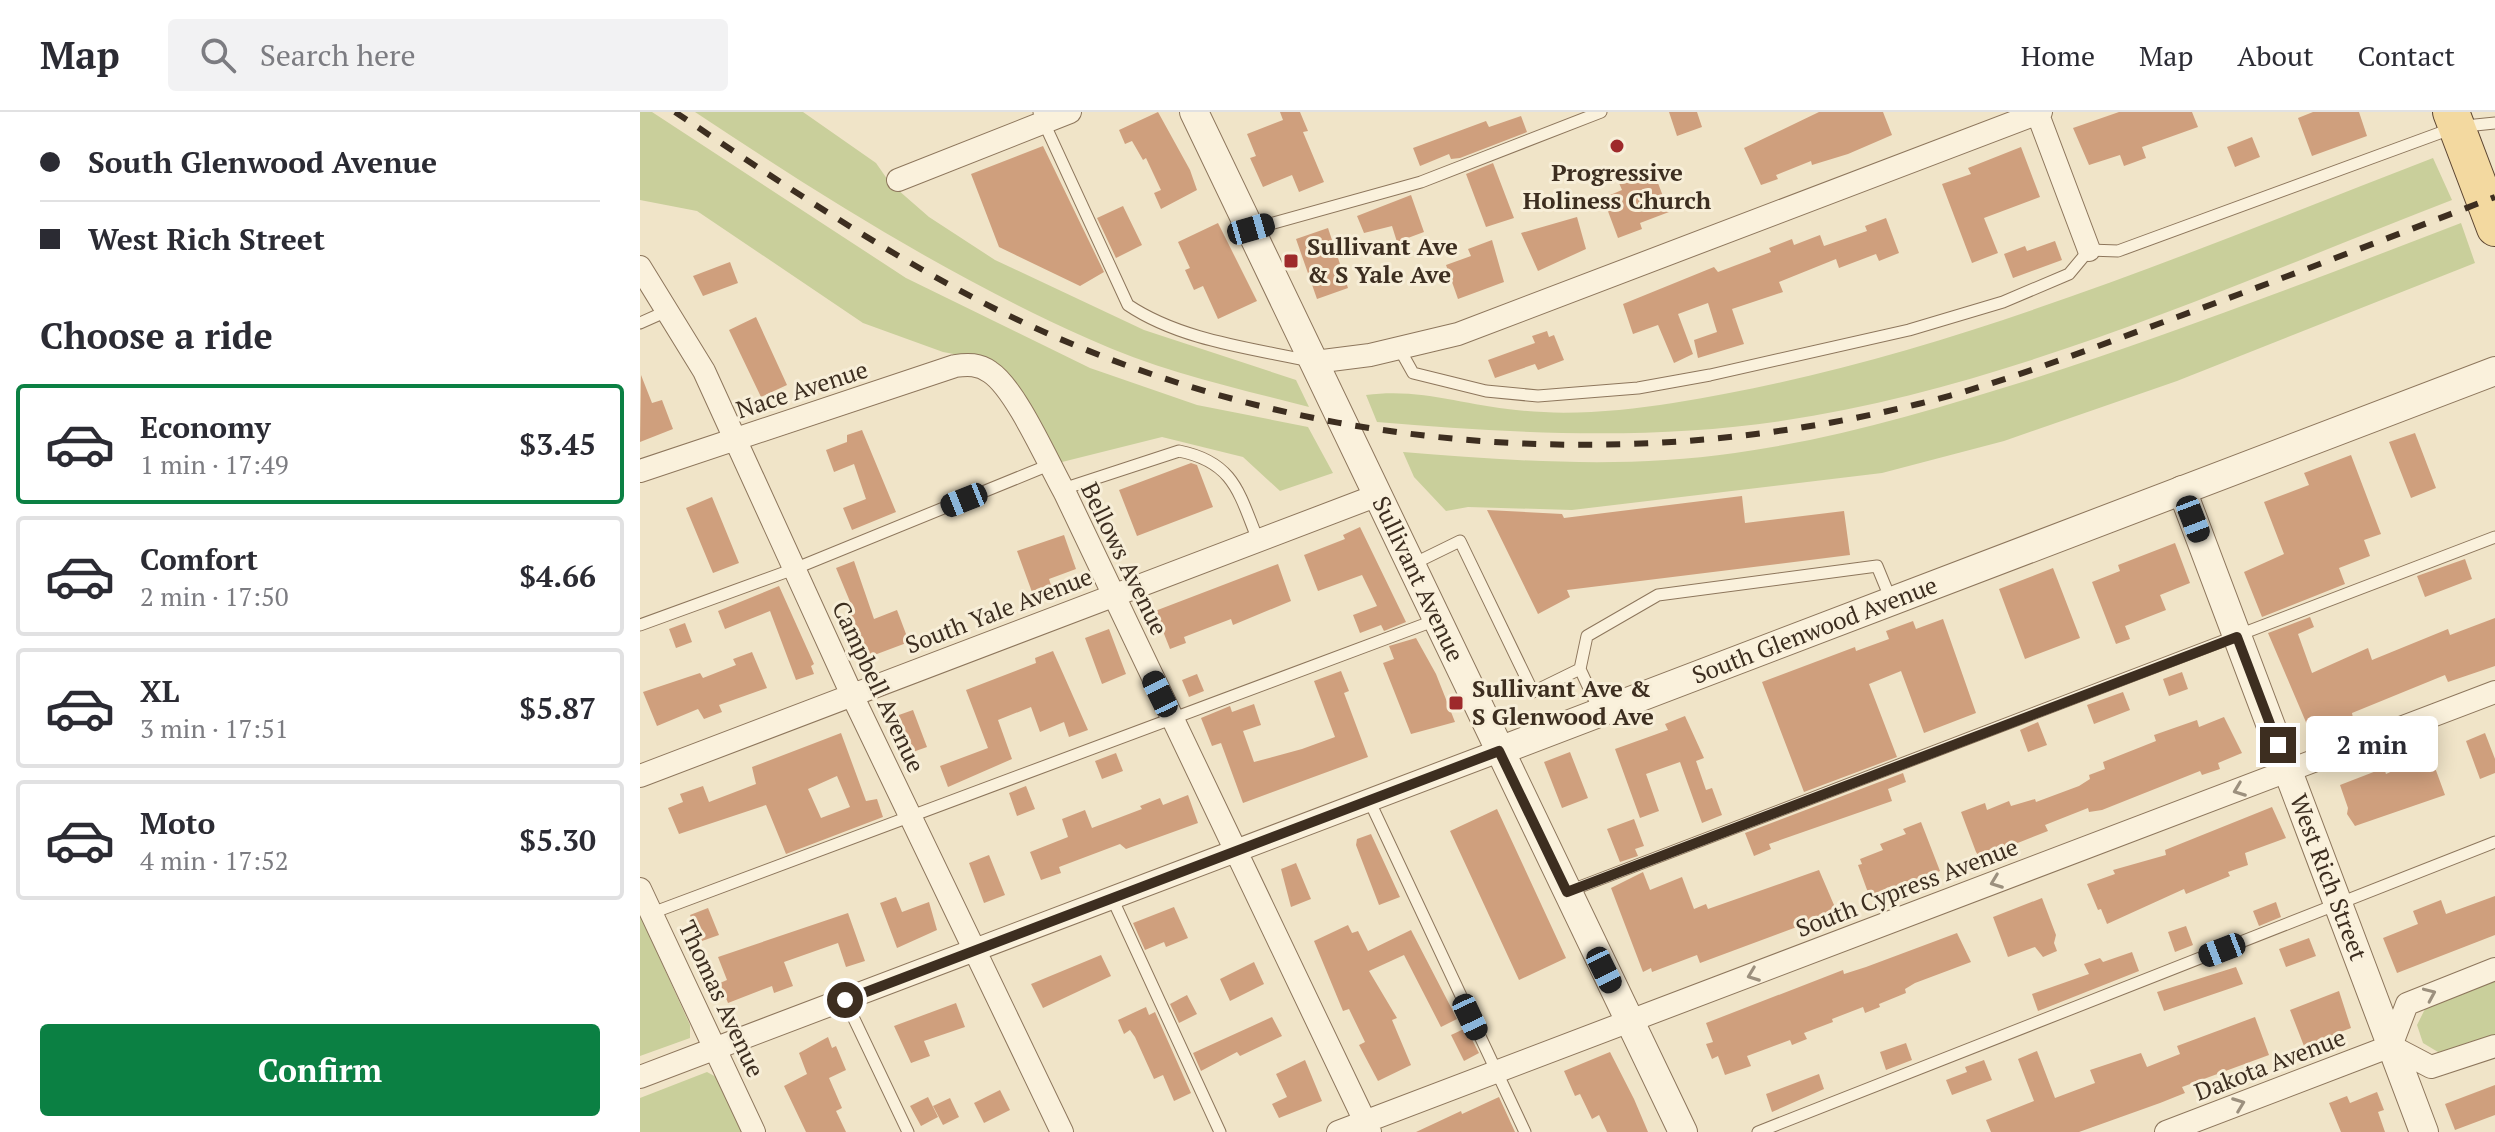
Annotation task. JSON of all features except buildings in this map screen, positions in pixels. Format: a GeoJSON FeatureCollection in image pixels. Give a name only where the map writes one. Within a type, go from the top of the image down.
{"type":"FeatureCollection","features":[{"type":"Feature","properties":{"kind":"main road"},"geometry":{"type":"LineString","coordinates":[[2454,119],[2495,228]]}},
{"type":"Feature","properties":{"kind":"street"},"geometry":{"type":"LineString","coordinates":[[898,180],[1041,117],[1070,112]]}},
{"type":"Feature","properties":{"kind":"street","name":"Sullivant Avenue"},"geometry":{"type":"LineString","coordinates":[[1194,112],[1683,1132]]}},
{"type":"Feature","properties":{"kind":"street"},"geometry":{"type":"LineString","coordinates":[[1315,362],[1399,348],[1458,334],[2039,112],[2089,250]]}},
{"type":"Feature","properties":{"kind":"street","name":"Campbell Avenue"},"geometry":{"type":"LineString","coordinates":[[640,267],[704,371],[852,695],[1062,1132]]}},
{"type":"Feature","properties":{"kind":"street","name":"Nace Avenue"},"geometry":{"type":"LineString","coordinates":[[640,471],[955,366],[981,366]]}},
{"type":"Feature","properties":{"kind":"street","name":"Bellows Avenue"},"geometry":{"type":"LineString","coordinates":[[981,366],[993,373],[1012,396],[1063,489],[1367,1127]]}},
{"type":"Feature","properties":{"kind":"street","name":"South Glenwood Avenue"},"geometry":{"type":"LineString","coordinates":[[640,1077],[2495,371]]}},
{"type":"Feature","properties":{"kind":"street","name":"West Rich Street"},"geometry":{"type":"LineString","coordinates":[[2182,490],[2424,1132]]}},
{"type":"Feature","properties":{"kind":"street","name":"South Yale Avenue"},"geometry":{"type":"LineString","coordinates":[[640,776],[1378,495]]}},
{"type":"Feature","properties":{"kind":"street","name":"South Cypress Avenue"},"geometry":{"type":"LineString","coordinates":[[1338,1132],[1367,1127],[1496,1071],[2495,692]]}},
{"type":"Feature","properties":{"kind":"street","name":"Thomas Avenue"},"geometry":{"type":"LineString","coordinates":[[640,889],[754,1132]]}},
{"type":"Feature","properties":{"kind":"street"},"geometry":{"type":"LineString","coordinates":[[2495,969],[2407,1004],[2391,1046],[2431,1067],[2495,1046]]}},
{"type":"Feature","properties":{"kind":"street","name":"Dakota Avenue"},"geometry":{"type":"LineString","coordinates":[[2166,1132],[2391,1046]]}},
{"type":"Feature","properties":{"kind":"lane"},"geometry":{"type":"LineString","coordinates":[[1251,229],[1421,182],[1601,112]]}},
{"type":"Feature","properties":{"kind":"lane"},"geometry":{"type":"LineString","coordinates":[[1041,117],[1128,305],[1149,319],[1201,335],[1315,362]]}},
{"type":"Feature","properties":{"kind":"lane"},"geometry":{"type":"LineString","coordinates":[[1399,348],[1413,373],[1486,391],[1538,396],[1638,388],[1909,330],[2003,302],[2069,274],[2089,250],[2118,251],[2454,119],[2495,123]]}},
{"type":"Feature","properties":{"kind":"lane"},"geometry":{"type":"LineString","coordinates":[[640,323],[667,311]]}},
{"type":"Feature","properties":{"kind":"lane"},"geometry":{"type":"LineString","coordinates":[[1063,489],[1179,451],[1197,454],[1212,460],[1235,483],[1258,540]]}},
{"type":"Feature","properties":{"kind":"lane"},"geometry":{"type":"LineString","coordinates":[[640,625],[794,569],[1049,465]]}},
{"type":"Feature","properties":{"kind":"lane"},"geometry":{"type":"LineString","coordinates":[[1567,892],[2495,537]]}},
{"type":"Feature","properties":{"kind":"lane"},"geometry":{"type":"LineString","coordinates":[[1411,565],[1460,541],[1533,692],[1580,669]]}},
{"type":"Feature","properties":{"kind":"lane"},"geometry":{"type":"LineString","coordinates":[[1600,712],[1580,669],[1587,636],[1658,595],[1877,566],[1892,601]]}},
{"type":"Feature","properties":{"kind":"lane"},"geometry":{"type":"LineString","coordinates":[[652,913],[909,814],[1437,620]]}},
{"type":"Feature","properties":{"kind":"lane"},"geometry":{"type":"LineString","coordinates":[[1369,800],[1525,1132]]}},
{"type":"Feature","properties":{"kind":"lane"},"geometry":{"type":"LineString","coordinates":[[1758,1132],[2495,842]]}},
{"type":"Feature","properties":{"kind":"lane"},"geometry":{"type":"LineString","coordinates":[[1111,897],[1220,1132]]}},
{"type":"Feature","properties":{"kind":"lane"},"geometry":{"type":"LineString","coordinates":[[845,1000],[908,1132]]}},
{"type":"Feature","properties":{"kind":"green space"},"geometry":{"type":"Polygon","coordinates":[[[640,112],[652,112],[906,278],[1090,368],[1197,405],[1308,427],[1333,473],[1280,491],[1243,457],[1162,437],[1058,463],[1026,397],[1003,370],[980,359],[943,352],[863,323],[697,211],[640,200],[640,112]]]}},
{"type":"Feature","properties":{"kind":"green space"},"geometry":{"type":"Polygon","coordinates":[[[695,112],[803,112],[876,163],[890,183],[929,217],[995,260],[1144,330],[1296,380],[1309,407],[1142,360],[1037,315],[887,234],[695,112]]]}},
{"type":"Feature","properties":{"kind":"green space"},"geometry":{"type":"Polygon","coordinates":[[[2433,158],[2452,200],[2122,329],[1953,384],[1868,405],[1730,427],[1579,433],[1377,422],[1366,395],[1424,395],[1496,408],[1574,413],[1654,406],[1771,385],[1964,333],[2059,301],[2433,158]]]}},
{"type":"Feature","properties":{"kind":"green space"},"geometry":{"type":"Polygon","coordinates":[[[2461,223],[2475,263],[2177,381],[2004,441],[1882,473],[1572,510],[1468,507],[1446,511],[1414,477],[1403,452],[1528,460],[1652,461],[1735,453],[1847,432],[1920,413],[2084,362],[2461,223]]]}},
{"type":"Feature","properties":{"kind":"green space"},"geometry":{"type":"Polygon","coordinates":[[[640,915],[690,1025],[690,1038],[640,1056],[640,915]]]}},
{"type":"Feature","properties":{"kind":"green space"},"geometry":{"type":"Polygon","coordinates":[[[2495,977],[2495,1038],[2443,1055],[2423,1043],[2417,1025],[2427,1005],[2495,977]]]}},
{"type":"Feature","properties":{"kind":"green space"},"geometry":{"type":"Polygon","coordinates":[[[707,1072],[718,1078],[743,1132],[640,1132],[640,1098],[707,1072]]]}},
{"type":"Feature","properties":{"kind":"railway"},"geometry":{"type":"LineString","coordinates":[[675,112],[895,254],[972,297],[1083,348],[1197,389],[1315,418],[1435,437],[1556,444],[1678,442],[1798,428],[1949,396],[2069,357],[2495,197]]}},
{"type":"Feature","properties":{"kind":"place","name":"Progressive Holiness Church"},"geometry":{"type":"Point","coordinates":[1617,146]}},
{"type":"Feature","properties":{"kind":"place","name":"Sullivant Ave & S Yale Ave"},"geometry":{"type":"Point","coordinates":[1291,261]}},
{"type":"Feature","properties":{"kind":"place","name":"Sullivant Ave & S Glenwood Ave"},"geometry":{"type":"Point","coordinates":[1456,703]}},
{"type":"Feature","properties":{"kind":"route"},"geometry":{"type":"LineString","coordinates":[[845,1000],[1499,751],[1567,892],[2237,637],[2278,745]]}}]}
